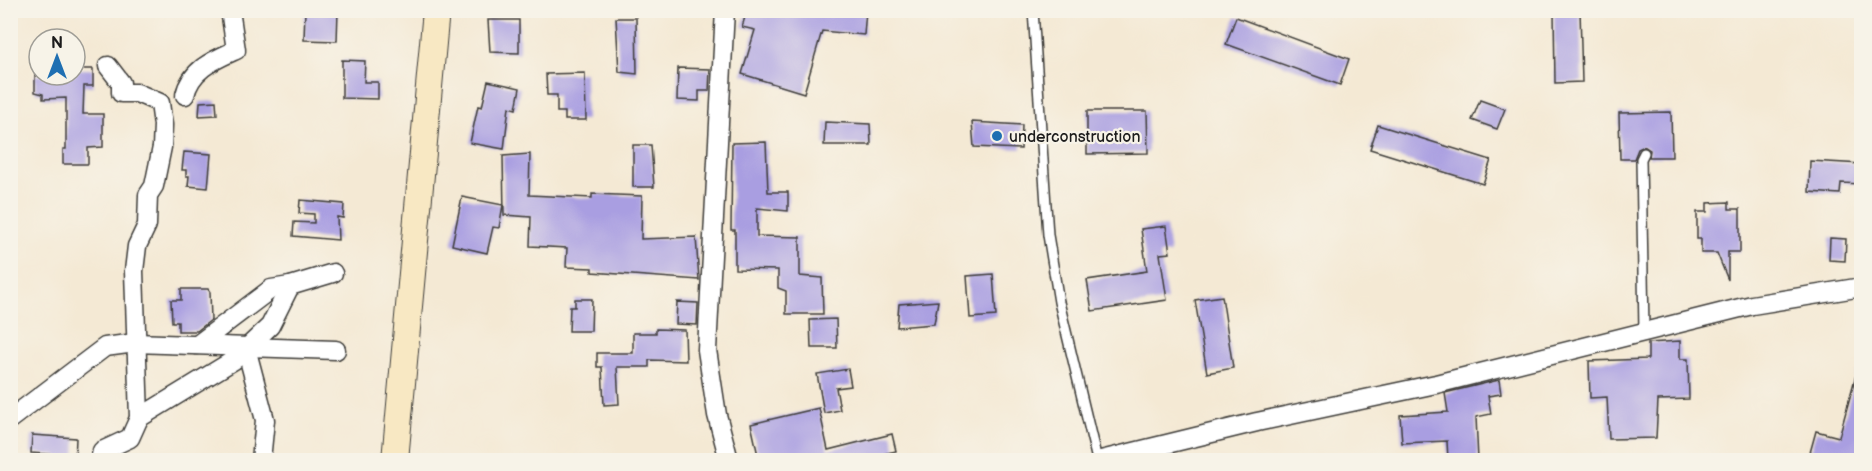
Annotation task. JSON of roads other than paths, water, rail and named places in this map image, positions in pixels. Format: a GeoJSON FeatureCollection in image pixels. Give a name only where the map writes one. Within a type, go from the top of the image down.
{"type":"FeatureCollection","features":[{"type":"Feature","properties":{"kind":"main road"},"geometry":{"type":"LineString","coordinates":[[395,460],[436,10]]}},
{"type":"Feature","properties":{"kind":"street"},"geometry":{"type":"LineString","coordinates":[[185,95],[194,75],[205,64],[236,50],[230,10]]}},
{"type":"Feature","properties":{"kind":"street"},"geometry":{"type":"LineString","coordinates":[[725,10],[707,350],[717,415],[729,460]]}},
{"type":"Feature","properties":{"kind":"street"},"geometry":{"type":"LineString","coordinates":[[100,460],[102,451],[130,438],[139,418],[134,271],[137,246],[147,225],[148,195],[154,186],[163,125],[160,103],[136,93],[121,93],[121,83],[108,66]]}},
{"type":"Feature","properties":{"kind":"street"},"geometry":{"type":"LineString","coordinates":[[197,345],[271,289],[290,286],[333,273]]}},
{"type":"Feature","properties":{"kind":"street"},"geometry":{"type":"LineString","coordinates":[[139,418],[234,360],[270,326],[290,286]]}},
{"type":"Feature","properties":{"kind":"street"},"geometry":{"type":"LineString","coordinates":[[1099,460],[1257,422],[1448,381],[1644,330],[1752,305],[1862,287]]}},
{"type":"Feature","properties":{"kind":"street"},"geometry":{"type":"LineString","coordinates":[[10,419],[105,347],[135,343],[336,351]]}},
{"type":"Feature","properties":{"kind":"street"},"geometry":{"type":"LineString","coordinates":[[246,348],[265,420],[261,460]]}},
{"type":"Feature","properties":{"kind":"lane"},"geometry":{"type":"LineString","coordinates":[[1033,10],[1048,235],[1059,302],[1099,460]]}},
{"type":"Feature","properties":{"kind":"lane"},"geometry":{"type":"LineString","coordinates":[[1644,153],[1641,159],[1644,330]]}},
{"type":"Feature","properties":{"kind":"place","name":"underconstruction"},"geometry":{"type":"Point","coordinates":[997,136]}}]}
